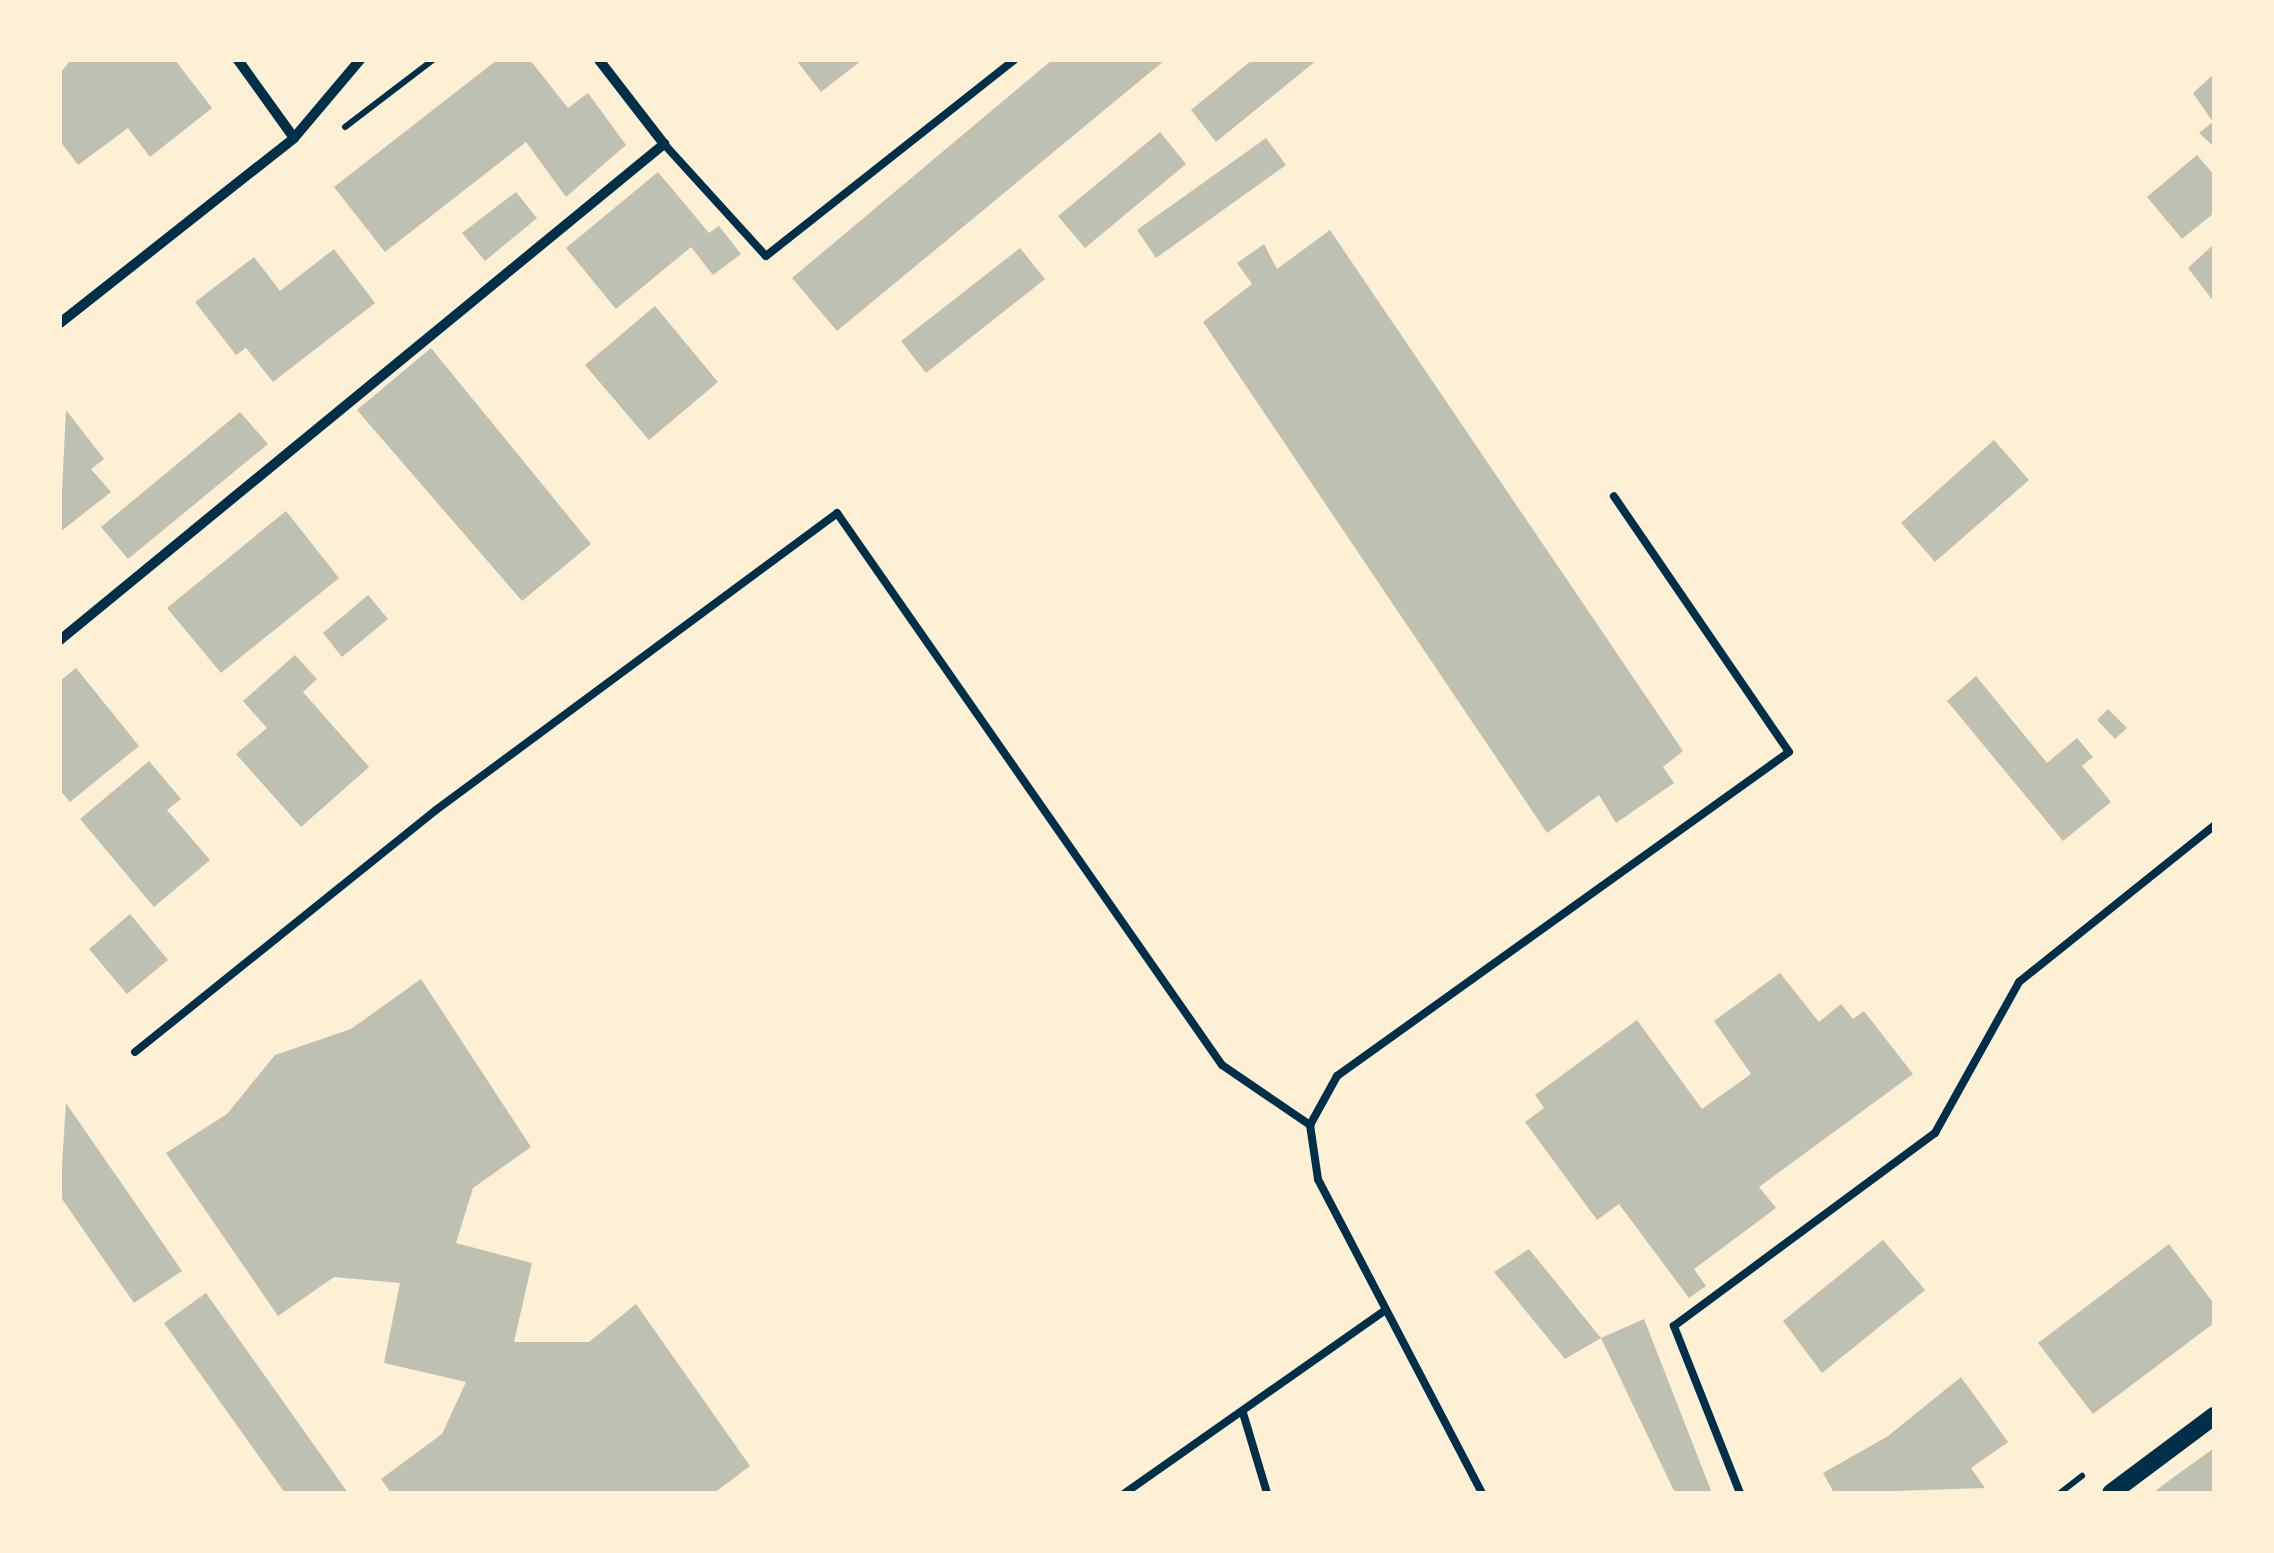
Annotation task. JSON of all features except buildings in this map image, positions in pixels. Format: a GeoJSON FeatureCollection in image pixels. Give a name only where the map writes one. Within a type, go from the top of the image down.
{"type":"FeatureCollection","features":[{"type":"Feature","properties":{"kind":"street"},"geometry":{"type":"LineString","coordinates":[[238,60],[294,138]]}},
{"type":"Feature","properties":{"kind":"street"},"geometry":{"type":"LineString","coordinates":[[60,323],[294,138],[360,60]]}},
{"type":"Feature","properties":{"kind":"street"},"geometry":{"type":"LineString","coordinates":[[60,640],[664,144],[599,60]]}},
{"type":"Feature","properties":{"kind":"street"},"geometry":{"type":"LineString","coordinates":[[2111,1493],[2214,1416]]}},
{"type":"Feature","properties":{"kind":"lane"},"geometry":{"type":"LineString","coordinates":[[664,144],[766,256],[1014,60]]}},
{"type":"Feature","properties":{"kind":"lane"},"geometry":{"type":"LineString","coordinates":[[1482,1493],[1318,1179],[1310,1125],[1336,1076],[1789,752],[1614,496]]}},
{"type":"Feature","properties":{"kind":"lane"},"geometry":{"type":"LineString","coordinates":[[135,1052],[436,810],[837,512],[1222,1064],[1310,1125]]}},
{"type":"Feature","properties":{"kind":"lane"},"geometry":{"type":"LineString","coordinates":[[1740,1493],[1674,1326],[1936,1133],[2019,982],[2214,826]]}},
{"type":"Feature","properties":{"kind":"lane"},"geometry":{"type":"LineString","coordinates":[[1125,1493],[1385,1310]]}},
{"type":"Feature","properties":{"kind":"lane"},"geometry":{"type":"LineString","coordinates":[[1243,1413],[1268,1493]]}}]}
